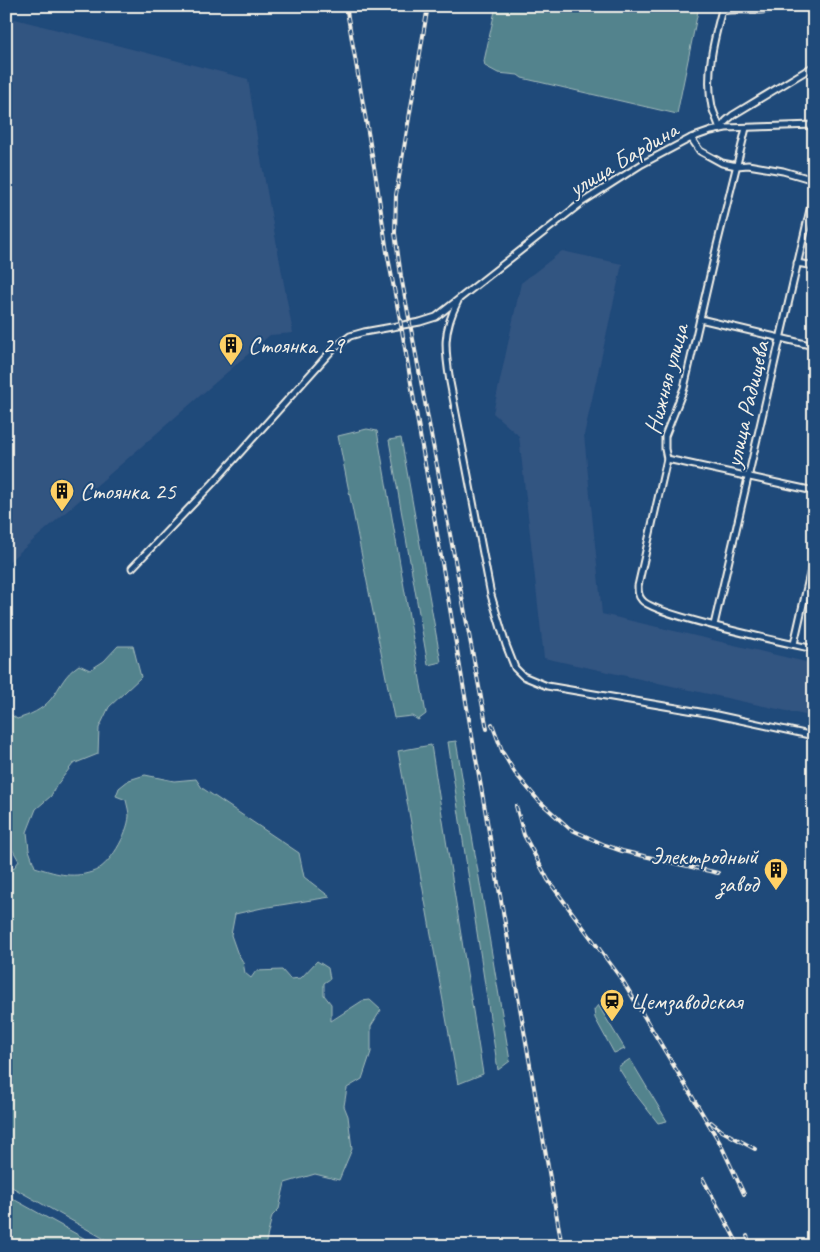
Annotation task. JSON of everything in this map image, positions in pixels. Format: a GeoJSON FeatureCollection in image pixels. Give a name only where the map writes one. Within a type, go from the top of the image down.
{"type":"FeatureCollection","features":[{"type":"Feature","properties":{"kind":"street"},"geometry":{"type":"LineString","coordinates":[[778,6],[771,10],[723,9],[714,43],[710,82],[712,108],[720,129],[814,125]]}},
{"type":"Feature","properties":{"kind":"street","name":"улица Бардина"},"geometry":{"type":"LineString","coordinates":[[132,568],[213,483],[333,349],[350,336],[436,317],[581,203],[642,164],[691,138],[720,129],[733,115],[814,66]]}},
{"type":"Feature","properties":{"kind":"street","name":"Нижняя улица"},"geometry":{"type":"LineString","coordinates":[[714,625],[656,610],[642,601],[638,593],[638,586],[667,459],[665,449],[666,436],[684,388],[746,128]]}},
{"type":"Feature","properties":{"kind":"street"},"geometry":{"type":"LineString","coordinates":[[691,138],[700,151],[710,158],[737,166],[748,165],[783,171],[814,180]]}},
{"type":"Feature","properties":{"kind":"street","name":"улица Радищева"},"geometry":{"type":"LineString","coordinates":[[714,625],[814,192]]}},
{"type":"Feature","properties":{"kind":"street"},"geometry":{"type":"LineString","coordinates":[[797,263],[814,266]]}},
{"type":"Feature","properties":{"kind":"street"},"geometry":{"type":"LineString","coordinates":[[460,299],[451,315],[446,335],[446,354],[450,382],[491,595],[515,668],[523,676],[547,686],[712,714],[814,736]]}},
{"type":"Feature","properties":{"kind":"street"},"geometry":{"type":"LineString","coordinates":[[700,319],[814,346]]}},
{"type":"Feature","properties":{"kind":"street"},"geometry":{"type":"LineString","coordinates":[[667,459],[814,491]]}},
{"type":"Feature","properties":{"kind":"street"},"geometry":{"type":"LineString","coordinates":[[794,644],[814,556]]}},
{"type":"Feature","properties":{"kind":"street"},"geometry":{"type":"LineString","coordinates":[[714,625],[814,649]]}},
{"type":"Feature","properties":{"kind":"shaded area"},"geometry":{"type":"Polygon","coordinates":[[[15,19],[248,79],[293,333],[270,335],[6,564],[6,22],[15,19]]]}},
{"type":"Feature","properties":{"kind":"shaded area"},"geometry":{"type":"Polygon","coordinates":[[[562,251],[622,264],[584,435],[602,614],[814,664],[814,717],[544,658],[519,436],[493,413],[521,283],[562,251]]]}},
{"type":"Feature","properties":{"kind":"green space"},"geometry":{"type":"Polygon","coordinates":[[[496,6],[699,6],[677,114],[522,78],[518,75],[498,73],[485,66],[484,61],[496,6]]]}},
{"type":"Feature","properties":{"kind":"green space"},"geometry":{"type":"Polygon","coordinates":[[[367,429],[377,431],[426,714],[418,720],[412,716],[394,718],[338,436],[367,429]]]}},
{"type":"Feature","properties":{"kind":"green space"},"geometry":{"type":"Polygon","coordinates":[[[401,438],[441,662],[428,665],[389,440],[401,438]]]}},
{"type":"Feature","properties":{"kind":"green space"},"geometry":{"type":"Polygon","coordinates":[[[118,646],[133,646],[141,677],[109,707],[99,728],[98,754],[73,764],[56,786],[51,796],[36,809],[27,832],[29,850],[35,867],[70,875],[84,874],[99,869],[117,849],[128,823],[129,814],[126,800],[116,796],[119,788],[129,780],[145,775],[174,781],[196,779],[202,788],[299,853],[304,877],[330,897],[235,914],[231,935],[243,962],[245,973],[251,978],[256,971],[282,970],[290,979],[301,978],[317,961],[328,968],[330,979],[324,983],[324,995],[331,1004],[331,1021],[362,1001],[370,1000],[381,1010],[371,1026],[371,1052],[362,1079],[347,1088],[344,1106],[348,1116],[352,1149],[339,1180],[315,1174],[285,1183],[279,1209],[272,1216],[265,1246],[117,1246],[10,1186],[6,1188],[6,863],[13,869],[19,861],[11,847],[6,844],[6,711],[17,719],[36,712],[51,699],[74,669],[79,665],[90,670],[104,661],[118,646]]]}},
{"type":"Feature","properties":{"kind":"green space"},"geometry":{"type":"Polygon","coordinates":[[[456,741],[510,1061],[498,1070],[448,742],[456,741]]]}},
{"type":"Feature","properties":{"kind":"green space"},"geometry":{"type":"Polygon","coordinates":[[[431,745],[483,1074],[458,1084],[398,751],[431,745]]]}},
{"type":"Feature","properties":{"kind":"green space"},"geometry":{"type":"Polygon","coordinates":[[[598,1005],[625,1049],[614,1053],[595,1018],[594,1010],[598,1005]]]}},
{"type":"Feature","properties":{"kind":"green space"},"geometry":{"type":"Polygon","coordinates":[[[630,1059],[667,1121],[658,1123],[633,1091],[618,1067],[630,1059]]]}},
{"type":"Feature","properties":{"kind":"green space"},"geometry":{"type":"Polygon","coordinates":[[[6,1195],[98,1246],[6,1246],[6,1195]]]}},
{"type":"Feature","properties":{"kind":"railway"},"geometry":{"type":"LineString","coordinates":[[346,6],[387,252],[562,1246]]}},
{"type":"Feature","properties":{"kind":"railway"},"geometry":{"type":"LineString","coordinates":[[428,6],[396,195],[395,233],[401,276],[487,729]]}},
{"type":"Feature","properties":{"kind":"railway"},"geometry":{"type":"LineString","coordinates":[[492,724],[503,753],[515,773],[538,800],[570,829],[622,851],[718,873]]}},
{"type":"Feature","properties":{"kind":"railway"},"geometry":{"type":"LineString","coordinates":[[516,806],[524,835],[548,880],[623,981],[720,1143],[744,1194]]}},
{"type":"Feature","properties":{"kind":"railway"},"geometry":{"type":"LineString","coordinates":[[711,1122],[722,1131],[755,1149]]}},
{"type":"Feature","properties":{"kind":"railway"},"geometry":{"type":"LineString","coordinates":[[703,1179],[739,1246]]}},
{"type":"Feature","properties":{"kind":"railway"},"geometry":{"type":"LineString","coordinates":[[747,1236],[751,1246]]}},
{"type":"Feature","properties":{"kind":"place","name":"Стоянка 29"},"geometry":{"type":"Point","coordinates":[231,366]}},
{"type":"Feature","properties":{"kind":"place","name":"Стоянка 25"},"geometry":{"type":"Point","coordinates":[62,512]}},
{"type":"Feature","properties":{"kind":"place","name":"Электродный завод"},"geometry":{"type":"Point","coordinates":[776,891]}},
{"type":"Feature","properties":{"kind":"place","name":"Цемзаводская"},"geometry":{"type":"Point","coordinates":[612,1022]}}]}
